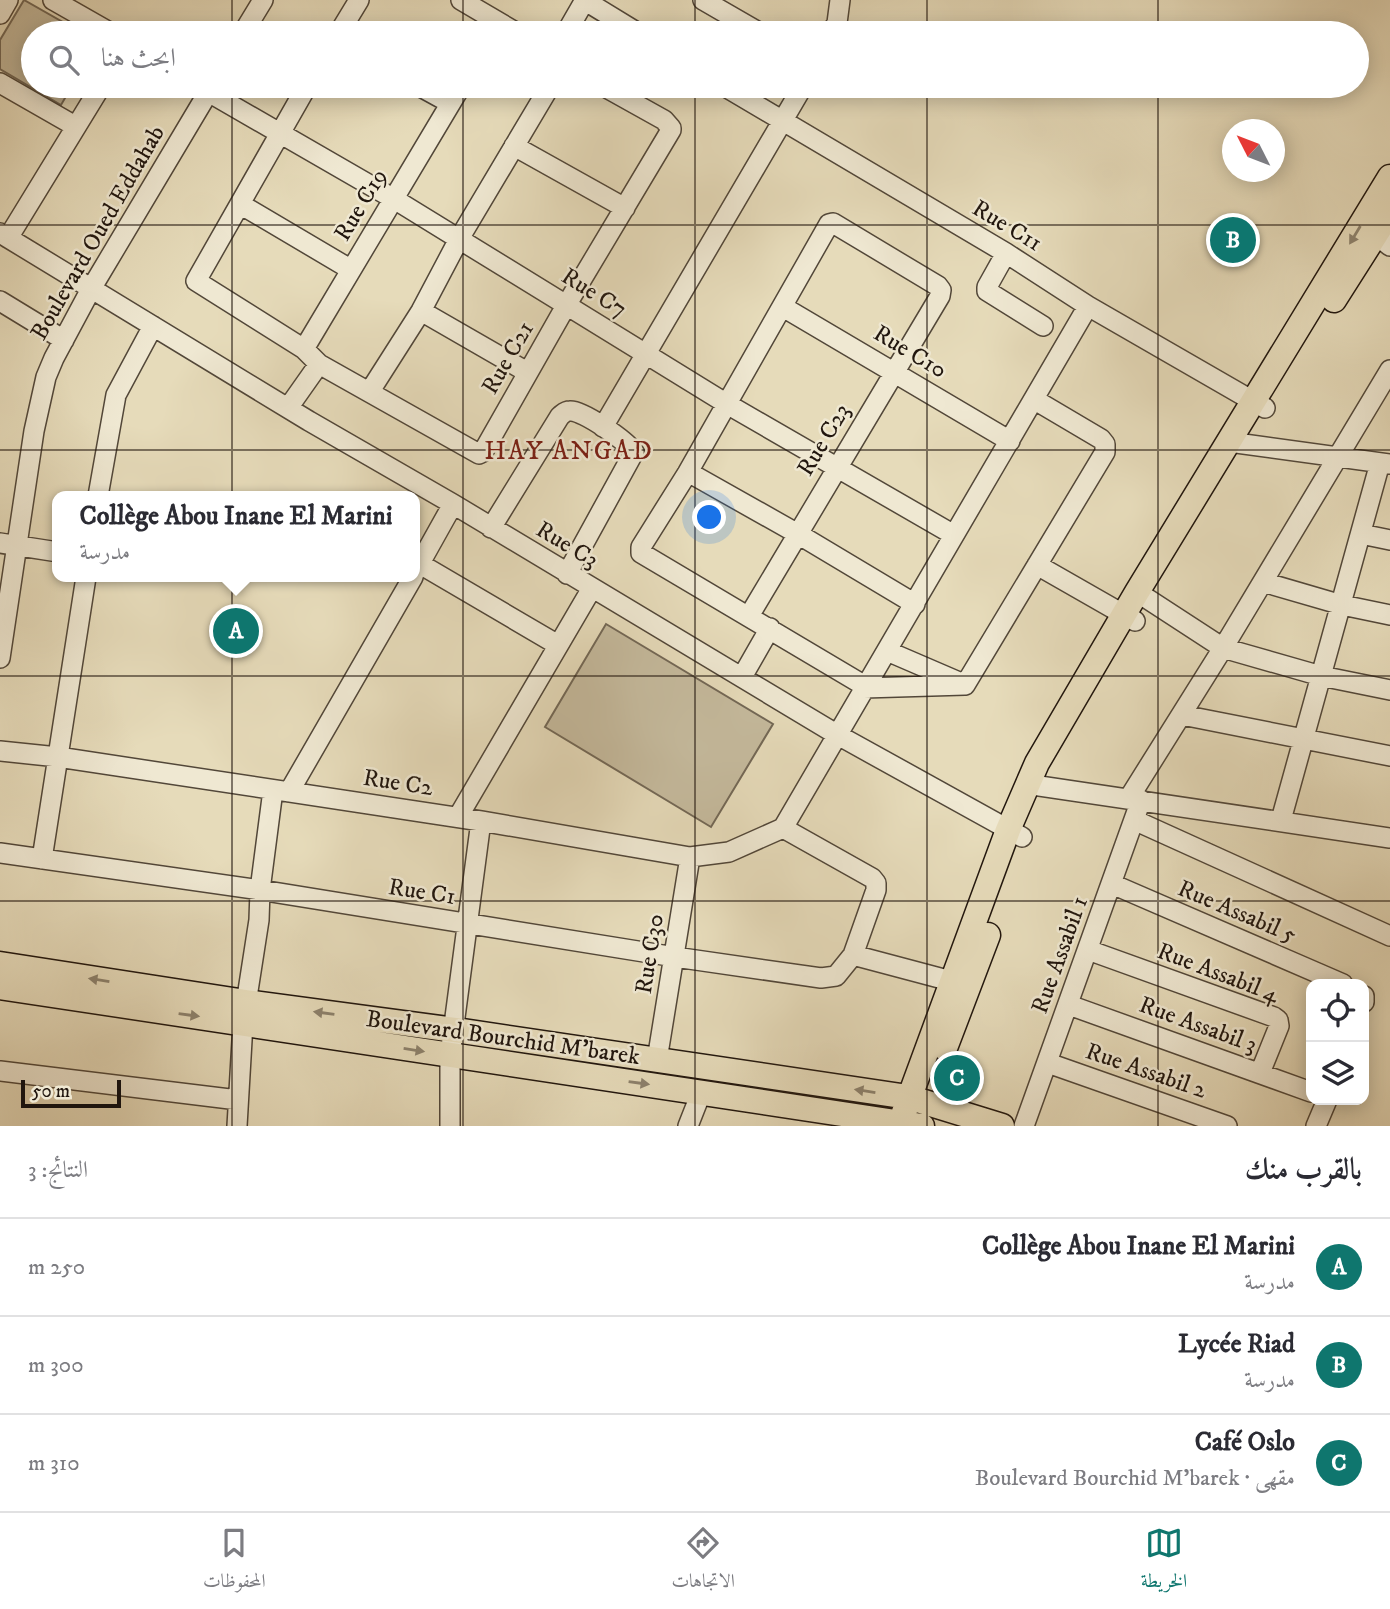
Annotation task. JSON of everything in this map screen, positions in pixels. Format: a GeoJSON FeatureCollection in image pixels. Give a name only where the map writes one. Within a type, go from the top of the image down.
{"type":"FeatureCollection","features":[{"type":"Feature","properties":{"kind":"main road"},"geometry":{"type":"LineString","coordinates":[[912,1118],[1034,785],[1129,617],[1237,443],[1390,177]]}},
{"type":"Feature","properties":{"kind":"main road"},"geometry":{"type":"LineString","coordinates":[[1259,405],[1383,241],[1390,212]]}},
{"type":"Feature","properties":{"kind":"main road","name":"Boulevard Bourchid M'barek"},"geometry":{"type":"LineString","coordinates":[[0,964],[450,1055],[692,1091],[912,1118],[1002,1126]]}},
{"type":"Feature","properties":{"kind":"main road","name":"Boulevard Bourchid M'barek"},"geometry":{"type":"LineString","coordinates":[[0,987],[244,1013],[455,1030],[657,1059],[912,1118]]}},
{"type":"Feature","properties":{"kind":"main road"},"geometry":{"type":"LineString","coordinates":[[687,1064],[692,1091]]}},
{"type":"Feature","properties":{"kind":"street"},"geometry":{"type":"LineString","coordinates":[[0,14],[9,0]]}},
{"type":"Feature","properties":{"kind":"street"},"geometry":{"type":"LineString","coordinates":[[54,0],[90,21]]}},
{"type":"Feature","properties":{"kind":"street"},"geometry":{"type":"LineString","coordinates":[[346,21],[359,0]]}},
{"type":"Feature","properties":{"kind":"street"},"geometry":{"type":"LineString","coordinates":[[461,0],[487,21]]}},
{"type":"Feature","properties":{"kind":"street"},"geometry":{"type":"LineString","coordinates":[[573,21],[585,0],[619,21]]}},
{"type":"Feature","properties":{"kind":"street"},"geometry":{"type":"LineString","coordinates":[[703,0],[739,21]]}},
{"type":"Feature","properties":{"kind":"street"},"geometry":{"type":"LineString","coordinates":[[836,21],[840,0]]}},
{"type":"Feature","properties":{"kind":"street"},"geometry":{"type":"LineString","coordinates":[[249,21],[259,1]]}},
{"type":"Feature","properties":{"kind":"street"},"geometry":{"type":"LineString","coordinates":[[0,83],[21,95]]}},
{"type":"Feature","properties":{"kind":"street"},"geometry":{"type":"LineString","coordinates":[[26,98],[75,126]]}},
{"type":"Feature","properties":{"kind":"street"},"geometry":{"type":"LineString","coordinates":[[4,236],[93,98]]}},
{"type":"Feature","properties":{"kind":"street","name":"Boulevard Oued Eddahab"},"geometry":{"type":"LineString","coordinates":[[0,658],[8,545],[41,396],[54,358],[200,98]]}},
{"type":"Feature","properties":{"kind":"street","name":"Rue C7"},"geometry":{"type":"LineString","coordinates":[[223,98],[567,304],[727,404],[954,535]]}},
{"type":"Feature","properties":{"kind":"street"},"geometry":{"type":"LineString","coordinates":[[300,98],[240,204],[351,270]]}},
{"type":"Feature","properties":{"kind":"street"},"geometry":{"type":"LineString","coordinates":[[441,98],[450,103]]}},
{"type":"Feature","properties":{"kind":"street","name":"Rue C19"},"geometry":{"type":"LineString","coordinates":[[304,349],[453,98]]}},
{"type":"Feature","properties":{"kind":"street"},"geometry":{"type":"LineString","coordinates":[[370,391],[421,311],[459,239],[543,98]]}},
{"type":"Feature","properties":{"kind":"street","name":"Rue C21"},"geometry":{"type":"LineString","coordinates":[[240,204],[196,281],[304,349],[319,364],[479,454],[483,452],[671,128],[664,120],[625,98]]}},
{"type":"Feature","properties":{"kind":"street","name":"Rue C11"},"geometry":{"type":"LineString","coordinates":[[744,98],[1006,253],[1088,306],[1259,405]]}},
{"type":"Feature","properties":{"kind":"street"},"geometry":{"type":"LineString","coordinates":[[603,427],[796,98]]}},
{"type":"Feature","properties":{"kind":"street"},"geometry":{"type":"LineString","coordinates":[[514,146],[625,208]]}},
{"type":"Feature","properties":{"kind":"street","name":"Rue C23"},"geometry":{"type":"LineString","coordinates":[[749,616],[940,296],[941,290],[831,223],[783,307]]}},
{"type":"Feature","properties":{"kind":"street","name":"Rue C3"},"geometry":{"type":"LineString","coordinates":[[4,236],[836,734],[1015,833]]}},
{"type":"Feature","properties":{"kind":"street"},"geometry":{"type":"LineString","coordinates":[[1006,253],[987,291],[1043,326]]}},
{"type":"Feature","properties":{"kind":"street"},"geometry":{"type":"LineString","coordinates":[[0,301],[64,340]]}},
{"type":"Feature","properties":{"kind":"street"},"geometry":{"type":"LineString","coordinates":[[962,984],[853,955],[876,890],[876,883],[872,878],[783,828],[1088,306]]}},
{"type":"Feature","properties":{"kind":"street"},"geometry":{"type":"LineString","coordinates":[[783,307],[688,472],[641,547],[641,553],[770,628],[864,687],[965,685]]}},
{"type":"Feature","properties":{"kind":"street","name":"Rue C10"},"geometry":{"type":"LineString","coordinates":[[783,307],[1010,441]]}},
{"type":"Feature","properties":{"kind":"street"},"geometry":{"type":"LineString","coordinates":[[421,311],[527,372]]}},
{"type":"Feature","properties":{"kind":"street"},"geometry":{"type":"LineString","coordinates":[[99,491],[116,395],[153,326]]}},
{"type":"Feature","properties":{"kind":"street"},"geometry":{"type":"LineString","coordinates":[[288,408],[319,364]]}},
{"type":"Feature","properties":{"kind":"street","name":"Rue Assabil 1"},"geometry":{"type":"LineString","coordinates":[[1024,1126],[1135,821],[1135,799],[1182,715],[1390,370]]}},
{"type":"Feature","properties":{"kind":"street"},"geometry":{"type":"LineString","coordinates":[[965,685],[1105,452],[1105,444],[1101,439],[1035,400]]}},
{"type":"Feature","properties":{"kind":"street"},"geometry":{"type":"LineString","coordinates":[[491,528],[560,416],[567,411],[574,411],[603,427],[634,452],[567,573]]}},
{"type":"Feature","properties":{"kind":"street"},"geometry":{"type":"LineString","coordinates":[[1237,443],[1385,463],[1361,534],[1282,820]]}},
{"type":"Feature","properties":{"kind":"street"},"geometry":{"type":"LineString","coordinates":[[688,472],[915,604]]}},
{"type":"Feature","properties":{"kind":"street"},"geometry":{"type":"LineString","coordinates":[[420,564],[453,504]]}},
{"type":"Feature","properties":{"kind":"street"},"geometry":{"type":"LineString","coordinates":[[1361,534],[1390,540]]}},
{"type":"Feature","properties":{"kind":"street"},"geometry":{"type":"LineString","coordinates":[[8,545],[52,551]]}},
{"type":"Feature","properties":{"kind":"street"},"geometry":{"type":"LineString","coordinates":[[1037,565],[1129,617]]}},
{"type":"Feature","properties":{"kind":"street"},"geometry":{"type":"LineString","coordinates":[[420,573],[558,645]]}},
{"type":"Feature","properties":{"kind":"street"},"geometry":{"type":"LineString","coordinates":[[42,859],[85,582]]}},
{"type":"Feature","properties":{"kind":"street"},"geometry":{"type":"LineString","coordinates":[[237,1126],[244,1013],[260,920],[260,890],[281,791],[409,582]]}},
{"type":"Feature","properties":{"kind":"street"},"geometry":{"type":"LineString","coordinates":[[1262,582],[1342,605],[1390,615]]}},
{"type":"Feature","properties":{"kind":"street"},"geometry":{"type":"LineString","coordinates":[[458,817],[592,588]]}},
{"type":"Feature","properties":{"kind":"street"},"geometry":{"type":"LineString","coordinates":[[1143,595],[1223,648],[1321,676],[1390,690]]}},
{"type":"Feature","properties":{"kind":"street"},"geometry":{"type":"LineString","coordinates":[[742,677],[770,628]]}},
{"type":"Feature","properties":{"kind":"street"},"geometry":{"type":"LineString","coordinates":[[887,651],[965,685]]}},
{"type":"Feature","properties":{"kind":"street"},"geometry":{"type":"LineString","coordinates":[[1182,715],[1390,756]]}},
{"type":"Feature","properties":{"kind":"street","name":"Rue C2"},"geometry":{"type":"LineString","coordinates":[[0,751],[58,757],[458,817],[691,857],[729,852],[783,828]]}},
{"type":"Feature","properties":{"kind":"street"},"geometry":{"type":"LineString","coordinates":[[1034,785],[1390,838]]}},
{"type":"Feature","properties":{"kind":"street"},"geometry":{"type":"LineString","coordinates":[[450,1126],[450,1055],[481,821]]}},
{"type":"Feature","properties":{"kind":"street"},"geometry":{"type":"LineString","coordinates":[[1135,821],[1390,936]]}},
{"type":"Feature","properties":{"kind":"street","name":"Rue C1"},"geometry":{"type":"LineString","coordinates":[[0,853],[260,890],[469,925],[821,978],[836,976],[853,955]]}},
{"type":"Feature","properties":{"kind":"street","name":"Rue C30"},"geometry":{"type":"LineString","coordinates":[[657,1059],[691,857]]}},
{"type":"Feature","properties":{"kind":"street","name":"Rue Assabil 5"},"geometry":{"type":"LineString","coordinates":[[1112,884],[1330,979]]}},
{"type":"Feature","properties":{"kind":"street","name":"Rue Assabil 4"},"geometry":{"type":"LineString","coordinates":[[1088,950],[1274,1017],[1279,1026],[1260,1073]]}},
{"type":"Feature","properties":{"kind":"street","name":"Rue Assabil 3"},"geometry":{"type":"LineString","coordinates":[[1069,1005],[1306,1090]]}},
{"type":"Feature","properties":{"kind":"street","name":"Rue Assabil 2"},"geometry":{"type":"LineString","coordinates":[[1048,1063],[1227,1126]]}},
{"type":"Feature","properties":{"kind":"street"},"geometry":{"type":"LineString","coordinates":[[0,1071],[238,1100]]}},
{"type":"Feature","properties":{"kind":"street"},"geometry":{"type":"LineString","coordinates":[[688,1126],[692,1091]]}},
{"type":"Feature","properties":{"kind":"street"},"geometry":{"type":"LineString","coordinates":[[1316,1126],[1325,1105]]}},
{"type":"Feature","properties":{"kind":"shaded area"},"geometry":{"type":"Polygon","coordinates":[[[24,0],[61,21],[21,21],[21,81],[0,69],[0,40],[24,0]]]}},
{"type":"Feature","properties":{"kind":"shaded area"},"geometry":{"type":"Polygon","coordinates":[[[49,98],[65,98],[61,105],[49,98]]]}},
{"type":"Feature","properties":{"kind":"shaded area"},"geometry":{"type":"Polygon","coordinates":[[[606,624],[773,724],[711,827],[545,727],[606,624]]]}},
{"type":"Feature","properties":{"kind":"place","name":"Lycée Riad"},"geometry":{"type":"Point","coordinates":[1233,240]}},
{"type":"Feature","properties":{"kind":"place","name":"Collège Abou Inane El Marini"},"geometry":{"type":"Point","coordinates":[236,631]}},
{"type":"Feature","properties":{"kind":"place","name":"Café Oslo"},"geometry":{"type":"Point","coordinates":[957,1078]}},
{"type":"Feature","properties":{"kind":"district","name":"HAY ANGAD"},"geometry":{"type":"Point","coordinates":[569,451]}}]}
